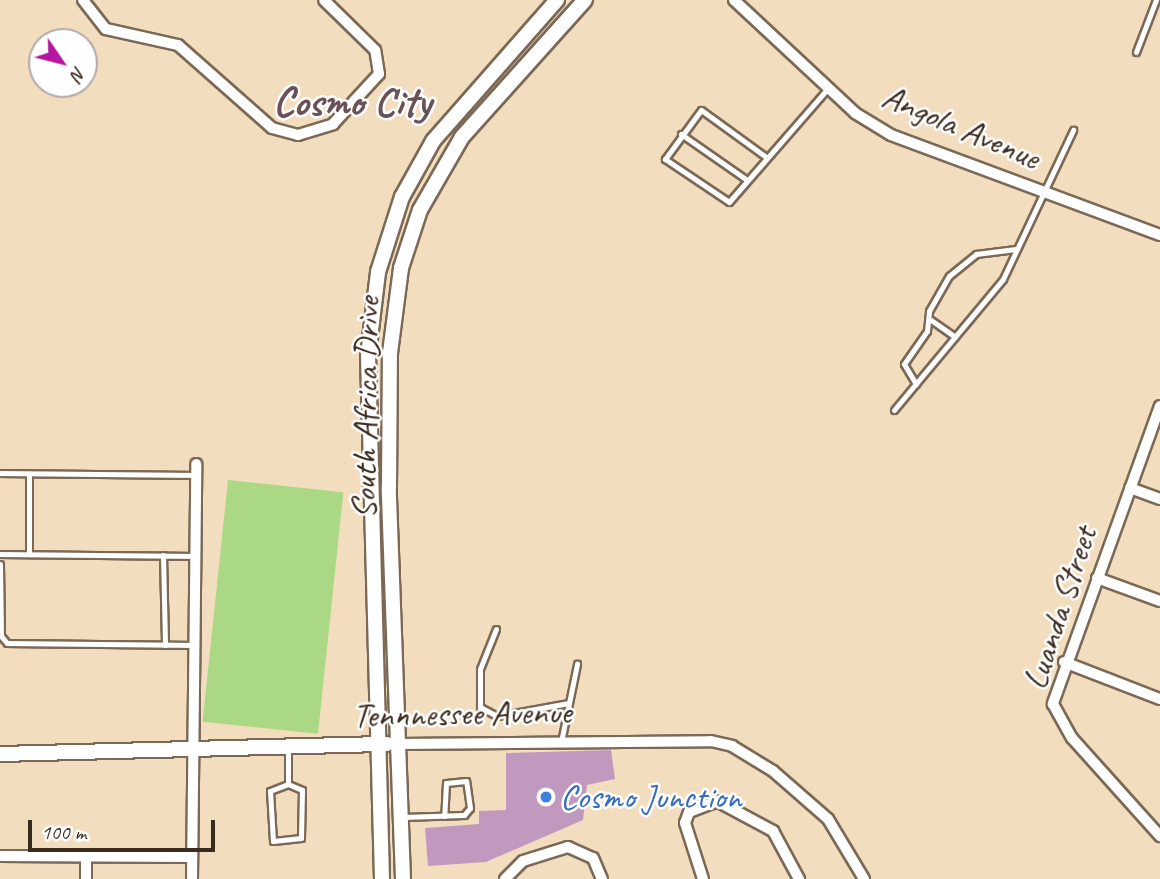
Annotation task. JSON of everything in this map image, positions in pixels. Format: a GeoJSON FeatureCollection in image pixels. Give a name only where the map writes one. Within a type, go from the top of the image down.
{"type":"FeatureCollection","features":[{"type":"Feature","properties":{"kind":"street"},"geometry":{"type":"LineString","coordinates":[[83,0],[106,29],[178,45],[272,128],[298,135],[333,124],[375,82],[381,66],[375,50],[324,0]]}},
{"type":"Feature","properties":{"kind":"street","name":"South Africa Drive"},"geometry":{"type":"LineString","coordinates":[[382,879],[368,355],[382,252],[433,141],[557,0]]}},
{"type":"Feature","properties":{"kind":"street","name":"South Africa Drive"},"geometry":{"type":"LineString","coordinates":[[403,879],[390,353],[401,268],[420,210],[462,137],[585,0]]}},
{"type":"Feature","properties":{"kind":"street","name":"Angola Avenue"},"geometry":{"type":"LineString","coordinates":[[740,2],[828,88],[891,135],[1160,235]]}},
{"type":"Feature","properties":{"kind":"street","name":"Luanda Street"},"geometry":{"type":"LineString","coordinates":[[1160,406],[1064,662],[1055,714],[1160,836]]}},
{"type":"Feature","properties":{"kind":"street"},"geometry":{"type":"LineString","coordinates":[[192,879],[196,469]]}},
{"type":"Feature","properties":{"kind":"street"},"geometry":{"type":"LineString","coordinates":[[1130,488],[1160,499]]}},
{"type":"Feature","properties":{"kind":"street"},"geometry":{"type":"LineString","coordinates":[[1097,578],[1160,601]]}},
{"type":"Feature","properties":{"kind":"street"},"geometry":{"type":"LineString","coordinates":[[1064,662],[1160,699]]}},
{"type":"Feature","properties":{"kind":"street","name":"Tennnessee Avenue"},"geometry":{"type":"LineString","coordinates":[[0,754],[194,754],[398,744],[711,741],[732,746],[773,771],[828,819],[864,879]]}},
{"type":"Feature","properties":{"kind":"street"},"geometry":{"type":"LineString","coordinates":[[703,879],[685,823],[689,812],[717,801],[773,831],[799,879]]}},
{"type":"Feature","properties":{"kind":"street"},"geometry":{"type":"LineString","coordinates":[[505,879],[523,861],[568,847],[593,858],[602,879]]}},
{"type":"Feature","properties":{"kind":"street"},"geometry":{"type":"LineString","coordinates":[[0,856],[192,857]]}},
{"type":"Feature","properties":{"kind":"street"},"geometry":{"type":"LineString","coordinates":[[86,858],[86,879]]}},
{"type":"Feature","properties":{"kind":"lane"},"geometry":{"type":"LineString","coordinates":[[1136,52],[1156,0]]}},
{"type":"Feature","properties":{"kind":"lane"},"geometry":{"type":"LineString","coordinates":[[766,157],[704,110],[681,134],[665,161],[709,194],[729,202],[828,88]]}},
{"type":"Feature","properties":{"kind":"lane"},"geometry":{"type":"LineString","coordinates":[[894,410],[1003,279],[1073,130]]}},
{"type":"Feature","properties":{"kind":"lane"},"geometry":{"type":"LineString","coordinates":[[681,134],[747,180]]}},
{"type":"Feature","properties":{"kind":"lane"},"geometry":{"type":"LineString","coordinates":[[916,384],[902,369],[931,320],[935,299],[962,260],[1016,248]]}},
{"type":"Feature","properties":{"kind":"lane"},"geometry":{"type":"LineString","coordinates":[[931,320],[955,337]]}},
{"type":"Feature","properties":{"kind":"lane"},"geometry":{"type":"LineString","coordinates":[[0,473],[29,475],[196,469]]}},
{"type":"Feature","properties":{"kind":"lane"},"geometry":{"type":"LineString","coordinates":[[29,475],[29,554]]}},
{"type":"Feature","properties":{"kind":"lane"},"geometry":{"type":"LineString","coordinates":[[0,554],[196,555]]}},
{"type":"Feature","properties":{"kind":"lane"},"geometry":{"type":"LineString","coordinates":[[163,555],[165,645]]}},
{"type":"Feature","properties":{"kind":"lane"},"geometry":{"type":"LineString","coordinates":[[0,564],[1,636],[7,643],[195,645]]}},
{"type":"Feature","properties":{"kind":"lane"},"geometry":{"type":"LineString","coordinates":[[496,629],[480,669],[480,706],[497,716],[569,703]]}},
{"type":"Feature","properties":{"kind":"lane"},"geometry":{"type":"LineString","coordinates":[[561,742],[576,664]]}},
{"type":"Feature","properties":{"kind":"lane"},"geometry":{"type":"LineString","coordinates":[[288,749],[288,785]]}},
{"type":"Feature","properties":{"kind":"lane"},"geometry":{"type":"LineString","coordinates":[[401,817],[444,816],[468,813],[466,781],[446,783],[444,816]]}},
{"type":"Feature","properties":{"kind":"lane"},"geometry":{"type":"LineString","coordinates":[[288,785],[302,790],[301,838],[273,841],[270,790],[288,785]]}},
{"type":"Feature","properties":{"kind":"green space"},"geometry":{"type":"Polygon","coordinates":[[[228,480],[343,492],[318,734],[203,722],[228,480]]]}},
{"type":"Feature","properties":{"kind":"building","name":"Cosmo Junction"},"geometry":{"type":"Polygon","coordinates":[[[611,750],[615,779],[587,785],[583,820],[486,862],[428,866],[425,828],[479,824],[479,811],[506,810],[506,753],[611,750]]]}},
{"type":"Feature","properties":{"kind":"place","name":"Cosmo Junction"},"geometry":{"type":"Point","coordinates":[546,797]}},
{"type":"Feature","properties":{"kind":"district","name":"Cosmo City"},"geometry":{"type":"Point","coordinates":[352,102]}}]}
